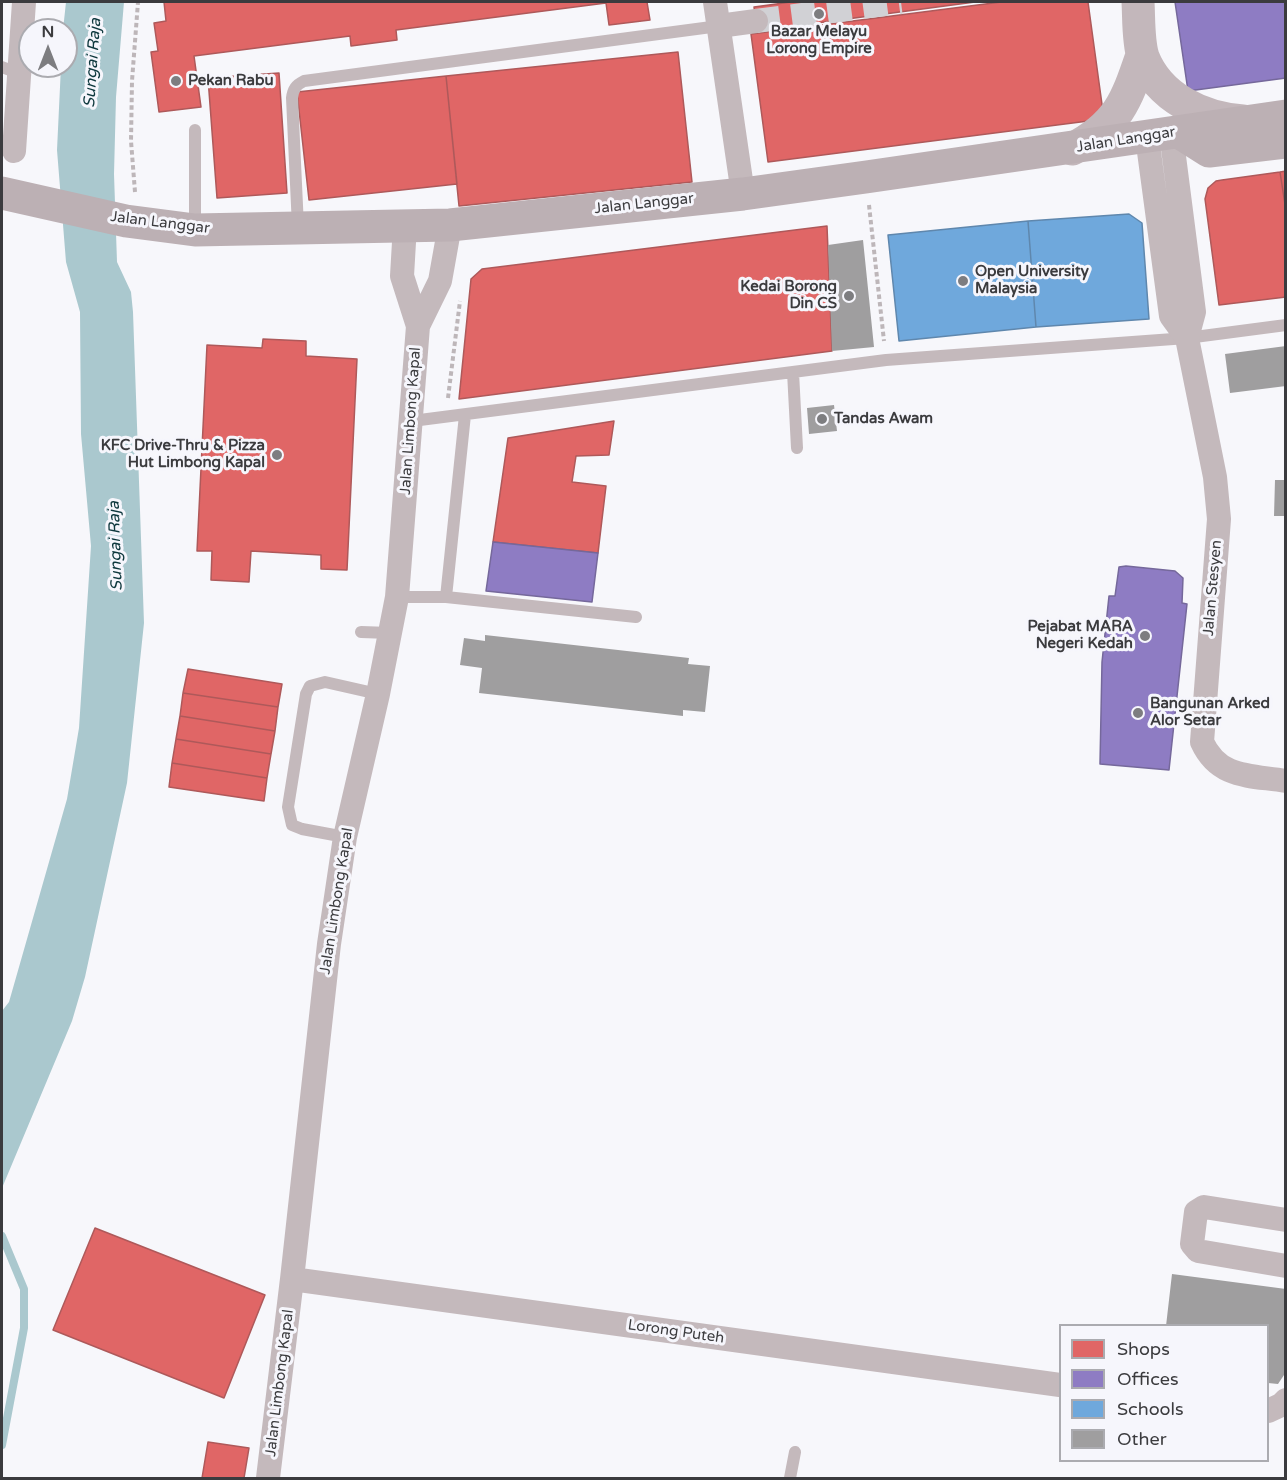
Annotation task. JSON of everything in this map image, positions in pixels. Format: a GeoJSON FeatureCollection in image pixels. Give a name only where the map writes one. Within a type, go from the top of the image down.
{"type":"FeatureCollection","features":[{"type":"Feature","properties":{"kind":"main road"},"geometry":{"type":"LineString","coordinates":[[1137,2],[1142,55],[1152,74],[1166,90],[1184,104],[1204,114],[1225,120],[1270,116]]}},
{"type":"Feature","properties":{"kind":"main road"},"geometry":{"type":"LineString","coordinates":[[1072,148],[1090,139],[1119,111],[1129,94],[1142,55]]}},
{"type":"Feature","properties":{"kind":"main road","name":"Jalan Langgar"},"geometry":{"type":"LineString","coordinates":[[2,193],[132,221],[195,230],[450,225],[743,194],[1072,148],[1270,116]]}},
{"type":"Feature","properties":{"kind":"main road"},"geometry":{"type":"LineString","coordinates":[[1165,134],[1209,151],[1286,142]]}},
{"type":"Feature","properties":{"kind":"street"},"geometry":{"type":"LineString","coordinates":[[14,151],[10,70],[24,2]]}},
{"type":"Feature","properties":{"kind":"street"},"geometry":{"type":"LineString","coordinates":[[715,2],[743,194]]}},
{"type":"Feature","properties":{"kind":"street"},"geometry":{"type":"LineString","coordinates":[[719,26],[756,21]]}},
{"type":"Feature","properties":{"kind":"street","name":"Jalan Stesyen"},"geometry":{"type":"LineString","coordinates":[[1165,134],[1194,312],[1187,338],[1215,477],[1219,519],[1202,742],[1208,756],[1226,769],[1286,781]]}},
{"type":"Feature","properties":{"kind":"street","name":"Jalan Limbong Kapal"},"geometry":{"type":"LineString","coordinates":[[268,1479],[329,944],[345,837],[397,597],[418,326],[402,276],[405,225]]}},
{"type":"Feature","properties":{"kind":"street","name":"Jalan Limbong Kapal"},"geometry":{"type":"LineString","coordinates":[[418,326],[440,281],[450,225]]}},
{"type":"Feature","properties":{"kind":"street"},"geometry":{"type":"LineString","coordinates":[[1286,1220],[1204,1207],[1196,1212],[1192,1244],[1198,1251],[1286,1266]]}},
{"type":"Feature","properties":{"kind":"street","name":"Lorong Puteh"},"geometry":{"type":"LineString","coordinates":[[292,1279],[1059,1385]]}},
{"type":"Feature","properties":{"kind":"street"},"geometry":{"type":"LineString","coordinates":[[1269,1411],[1286,1400]]}},
{"type":"Feature","properties":{"kind":"lane"},"geometry":{"type":"LineString","coordinates":[[298,228],[292,98],[293,91],[304,81],[719,26]]}},
{"type":"Feature","properties":{"kind":"lane"},"geometry":{"type":"LineString","coordinates":[[195,130],[195,230]]}},
{"type":"Feature","properties":{"kind":"lane"},"geometry":{"type":"LineString","coordinates":[[412,422],[886,360],[1187,338],[1286,325]]}},
{"type":"Feature","properties":{"kind":"lane"},"geometry":{"type":"LineString","coordinates":[[793,372],[798,448]]}},
{"type":"Feature","properties":{"kind":"lane"},"geometry":{"type":"LineString","coordinates":[[446,597],[465,415]]}},
{"type":"Feature","properties":{"kind":"lane"},"geometry":{"type":"LineString","coordinates":[[397,597],[446,597],[636,617]]}},
{"type":"Feature","properties":{"kind":"lane"},"geometry":{"type":"LineString","coordinates":[[361,632],[390,633]]}},
{"type":"Feature","properties":{"kind":"lane"},"geometry":{"type":"LineString","coordinates":[[345,837],[292,825],[288,807],[306,693],[310,686],[325,682],[378,693]]}},
{"type":"Feature","properties":{"kind":"lane"},"geometry":{"type":"LineString","coordinates":[[790,1479],[795,1452]]}},
{"type":"Feature","properties":{"kind":"path"},"geometry":{"type":"LineString","coordinates":[[132,221],[132,81],[138,2]]}},
{"type":"Feature","properties":{"kind":"path"},"geometry":{"type":"LineString","coordinates":[[866,177],[886,360]]}},
{"type":"Feature","properties":{"kind":"path"},"geometry":{"type":"LineString","coordinates":[[446,417],[461,293]]}},
{"type":"Feature","properties":{"kind":"water","name":"Sungai Raja"},"geometry":{"type":"Polygon","coordinates":[[[66,2],[124,2],[116,97],[114,174],[117,262],[131,292],[133,312],[144,623],[127,783],[85,977],[72,1021],[2,1188],[2,1011],[9,1002],[67,799],[79,728],[91,546],[81,434],[80,312],[66,262],[57,150],[60,78],[78,78],[78,18],[64,18],[66,2]]]}},
{"type":"Feature","properties":{"kind":"building: Shops","name":"Pekan Rabu"},"geometry":{"type":"Polygon","coordinates":[[[164,2],[647,2],[650,20],[609,25],[606,3],[396,30],[397,40],[351,46],[350,36],[194,56],[201,107],[159,112],[151,52],[158,51],[154,23],[166,21],[164,2]]]}},
{"type":"Feature","properties":{"kind":"building: Shops","name":"Bazar Melayu Lorong Empire"},"geometry":{"type":"Polygon","coordinates":[[[791,2],[975,2],[757,31],[754,7],[791,2]]]}},
{"type":"Feature","properties":{"kind":"building: Shops"},"geometry":{"type":"Polygon","coordinates":[[[1001,2],[1088,2],[1104,119],[768,162],[751,34],[1001,2]]]}},
{"type":"Feature","properties":{"kind":"building: Shops"},"geometry":{"type":"Polygon","coordinates":[[[678,52],[692,182],[459,206],[446,76],[678,52]]]}},
{"type":"Feature","properties":{"kind":"building: Shops"},"geometry":{"type":"Polygon","coordinates":[[[279,73],[287,193],[217,198],[208,78],[279,73]]]}},
{"type":"Feature","properties":{"kind":"building: Shops"},"geometry":{"type":"Polygon","coordinates":[[[446,76],[457,184],[309,200],[297,92],[446,76]]]}},
{"type":"Feature","properties":{"kind":"building: Shops"},"geometry":{"type":"Polygon","coordinates":[[[1286,171],[1286,211],[1280,172],[1286,171]]]}},
{"type":"Feature","properties":{"kind":"building: Shops"},"geometry":{"type":"Polygon","coordinates":[[[1280,172],[1286,211],[1286,297],[1219,305],[1205,199],[1208,188],[1216,181],[1280,172]]]}},
{"type":"Feature","properties":{"kind":"building: Shops"},"geometry":{"type":"Polygon","coordinates":[[[827,226],[832,351],[459,399],[471,279],[482,269],[827,226]]]}},
{"type":"Feature","properties":{"kind":"building: Shops","name":"KFC Drive-Thru & Pizza Hut Limbong Kapal"},"geometry":{"type":"Polygon","coordinates":[[[263,339],[306,341],[306,356],[357,359],[347,570],[321,569],[321,555],[251,551],[249,582],[211,580],[212,551],[197,551],[207,345],[262,348],[263,339]]]}},
{"type":"Feature","properties":{"kind":"building: Shops"},"geometry":{"type":"Polygon","coordinates":[[[614,421],[609,455],[576,456],[572,482],[606,486],[598,553],[493,542],[508,438],[614,421]]]}},
{"type":"Feature","properties":{"kind":"building: Shops"},"geometry":{"type":"Polygon","coordinates":[[[188,669],[282,684],[278,707],[183,693],[188,669]]]}},
{"type":"Feature","properties":{"kind":"building: Shops"},"geometry":{"type":"Polygon","coordinates":[[[183,693],[278,707],[275,731],[180,716],[183,693]]]}},
{"type":"Feature","properties":{"kind":"building: Shops"},"geometry":{"type":"Polygon","coordinates":[[[180,716],[275,731],[271,754],[176,739],[180,716]]]}},
{"type":"Feature","properties":{"kind":"building: Shops"},"geometry":{"type":"Polygon","coordinates":[[[176,739],[271,754],[267,778],[172,763],[176,739]]]}},
{"type":"Feature","properties":{"kind":"building: Shops"},"geometry":{"type":"Polygon","coordinates":[[[172,763],[267,778],[264,801],[169,787],[172,763]]]}},
{"type":"Feature","properties":{"kind":"building: Shops"},"geometry":{"type":"Polygon","coordinates":[[[95,1228],[265,1295],[224,1398],[53,1330],[95,1228]]]}},
{"type":"Feature","properties":{"kind":"building: Shops"},"geometry":{"type":"Polygon","coordinates":[[[208,1442],[249,1448],[244,1478],[202,1478],[208,1442]]]}},
{"type":"Feature","properties":{"kind":"building: Offices"},"geometry":{"type":"Polygon","coordinates":[[[1175,2],[1286,2],[1286,78],[1188,91],[1175,2]]]}},
{"type":"Feature","properties":{"kind":"building: Offices"},"geometry":{"type":"Polygon","coordinates":[[[493,542],[598,553],[592,602],[486,591],[493,542]]]}},
{"type":"Feature","properties":{"kind":"building: Offices","name":"Bangunan Arked Alor Setar"},"geometry":{"type":"Polygon","coordinates":[[[1119,567],[1175,571],[1183,578],[1182,603],[1187,604],[1169,770],[1100,764],[1102,662],[1109,596],[1115,596],[1119,567]]]}},
{"type":"Feature","properties":{"kind":"building: Schools"},"geometry":{"type":"Polygon","coordinates":[[[1129,214],[1142,223],[1149,319],[1036,327],[1028,221],[1129,214]]]}},
{"type":"Feature","properties":{"kind":"building: Schools","name":"Open University Malaysia"},"geometry":{"type":"Polygon","coordinates":[[[1028,221],[1036,327],[899,341],[888,235],[1028,221]]]}},
{"type":"Feature","properties":{"kind":"building: Other","name":"Kedai Borong Din CS"},"geometry":{"type":"Polygon","coordinates":[[[863,240],[874,347],[832,351],[828,245],[863,240]]]}},
{"type":"Feature","properties":{"kind":"building: Other"},"geometry":{"type":"Polygon","coordinates":[[[1286,346],[1286,386],[1230,393],[1225,354],[1286,346]]]}},
{"type":"Feature","properties":{"kind":"building: Other","name":"Tandas Awam"},"geometry":{"type":"Polygon","coordinates":[[[834,405],[837,431],[809,434],[807,408],[834,405]]]}},
{"type":"Feature","properties":{"kind":"building: Other"},"geometry":{"type":"Polygon","coordinates":[[[1275,480],[1286,480],[1286,516],[1274,516],[1275,480]]]}},
{"type":"Feature","properties":{"kind":"building: Other"},"geometry":{"type":"Polygon","coordinates":[[[485,635],[689,658],[688,664],[710,666],[705,712],[683,710],[683,716],[479,693],[482,668],[460,665],[464,638],[485,641],[485,635]]]}},
{"type":"Feature","properties":{"kind":"building: Other"},"geometry":{"type":"Polygon","coordinates":[[[1172,1274],[1286,1289],[1286,1372],[1278,1384],[1269,1383],[1269,1324],[1166,1324],[1172,1274]]]}},
{"type":"Feature","properties":{"kind":"waterway"},"geometry":{"type":"LineString","coordinates":[[2,1236],[24,1289],[24,1328],[2,1445]]}},
{"type":"Feature","properties":{"kind":"tunnel"},"geometry":{"type":"LineString","coordinates":[[756,21],[901,2]]}},
{"type":"Feature","properties":{"kind":"place","name":"Bazar Melayu Lorong Empire"},"geometry":{"type":"Point","coordinates":[819,14]}},
{"type":"Feature","properties":{"kind":"place","name":"Pekan Rabu"},"geometry":{"type":"Point","coordinates":[176,81]}},
{"type":"Feature","properties":{"kind":"place","name":"Open University Malaysia"},"geometry":{"type":"Point","coordinates":[963,281]}},
{"type":"Feature","properties":{"kind":"place","name":"Kedai Borong Din CS"},"geometry":{"type":"Point","coordinates":[849,296]}},
{"type":"Feature","properties":{"kind":"place","name":"Tandas Awam"},"geometry":{"type":"Point","coordinates":[822,419]}},
{"type":"Feature","properties":{"kind":"place","name":"KFC Drive-Thru & Pizza Hut Limbong Kapal"},"geometry":{"type":"Point","coordinates":[277,455]}},
{"type":"Feature","properties":{"kind":"place","name":"Pejabat MARA Negeri Kedah"},"geometry":{"type":"Point","coordinates":[1145,636]}},
{"type":"Feature","properties":{"kind":"place","name":"Bangunan Arked Alor Setar"},"geometry":{"type":"Point","coordinates":[1138,713]}}]}
